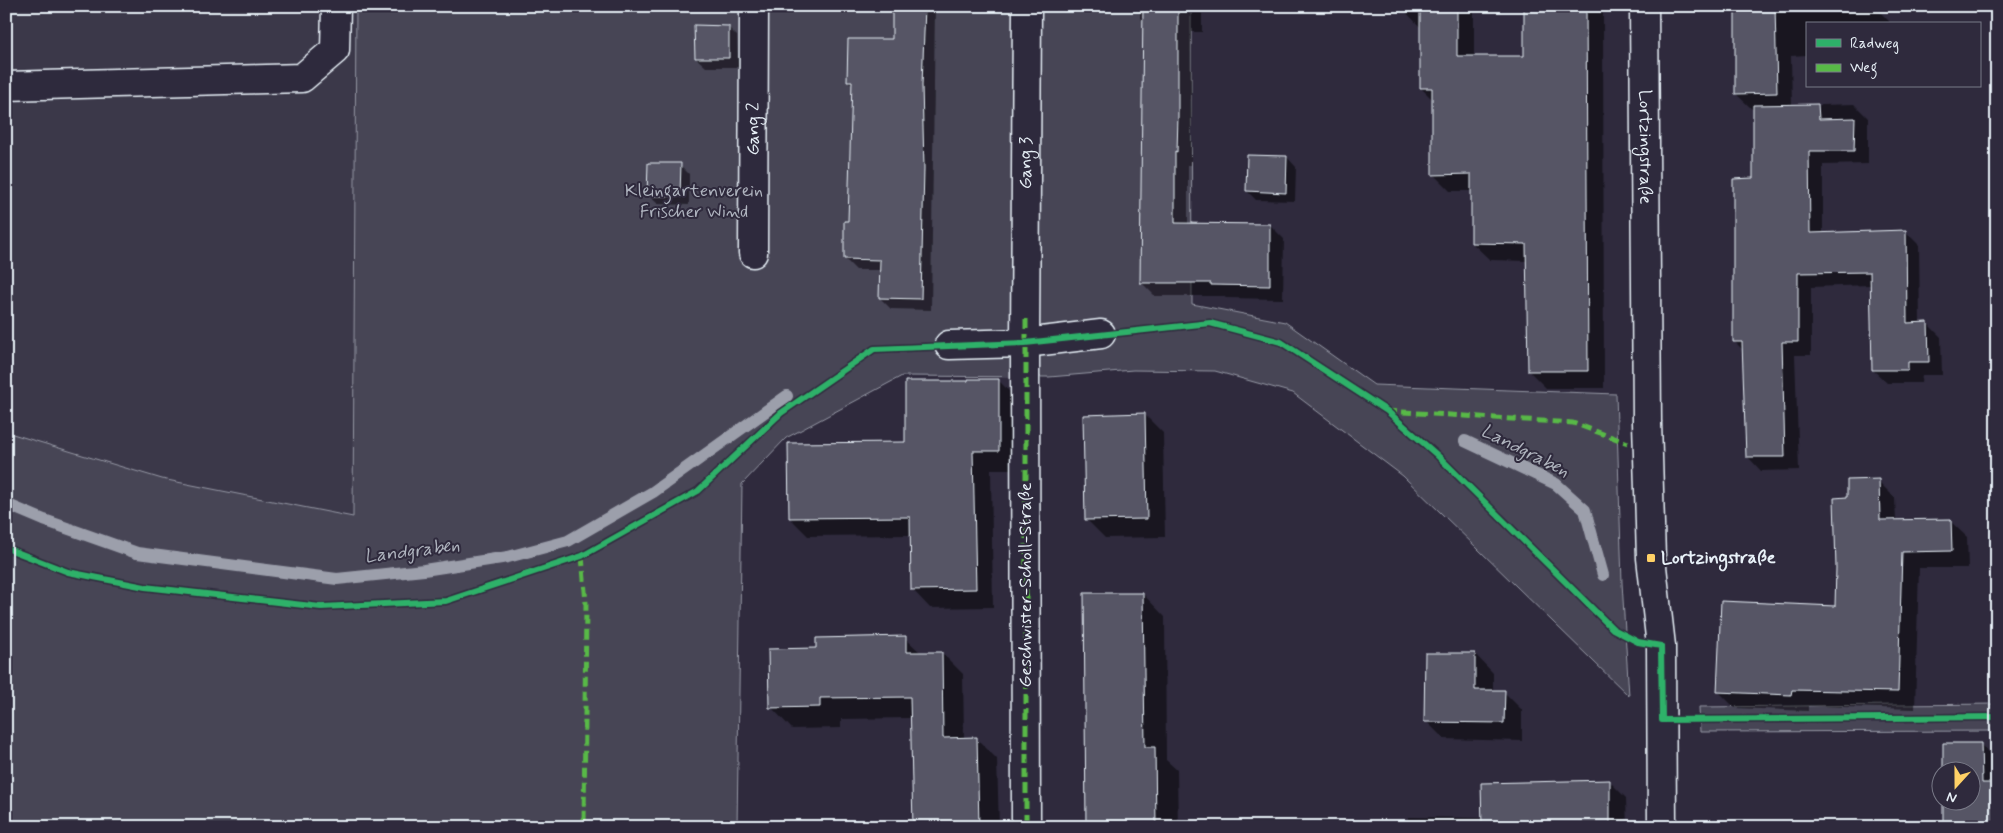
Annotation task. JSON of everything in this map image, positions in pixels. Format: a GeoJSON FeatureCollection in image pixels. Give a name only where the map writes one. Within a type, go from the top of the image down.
{"type":"FeatureCollection","features":[{"type":"Feature","properties":{"kind":"street"},"geometry":{"type":"LineString","coordinates":[[6,86],[302,78],[335,50],[336,6]]}},
{"type":"Feature","properties":{"kind":"street","name":"Gang 2"},"geometry":{"type":"LineString","coordinates":[[753,253],[754,6]]}},
{"type":"Feature","properties":{"kind":"street","name":"Gang 3"},"geometry":{"type":"LineString","coordinates":[[1026,331],[1027,6]]}},
{"type":"Feature","properties":{"kind":"street","name":"Lortzingstraße"},"geometry":{"type":"LineString","coordinates":[[1644,6],[1647,422],[1651,558],[1660,646],[1662,827]]}},
{"type":"Feature","properties":{"kind":"street"},"geometry":{"type":"LineString","coordinates":[[949,345],[1026,331],[1101,334]]}},
{"type":"Feature","properties":{"kind":"street","name":"Geschwister-Scholl-Straße"},"geometry":{"type":"LineString","coordinates":[[1026,331],[1026,827]]}},
{"type":"Feature","properties":{"kind":"shaded area"},"geometry":{"type":"Polygon","coordinates":[[[6,6],[356,6],[353,517],[162,479],[6,432],[6,6]]]}},
{"type":"Feature","properties":{"kind":"green space","name":"Kleingartenverein Frischer Wind"},"geometry":{"type":"Polygon","coordinates":[[[356,6],[1191,6],[1192,304],[1285,322],[1374,385],[1616,394],[1622,583],[1629,696],[1403,476],[1293,393],[1215,371],[1133,370],[1049,377],[902,376],[786,438],[742,484],[737,827],[6,827],[6,432],[162,479],[353,517],[356,6]]]}},
{"type":"Feature","properties":{"kind":"green space"},"geometry":{"type":"Polygon","coordinates":[[[1997,704],[1997,731],[1700,732],[1699,707],[1997,704]]]}},
{"type":"Feature","properties":{"kind":"building"},"geometry":{"type":"Polygon","coordinates":[[[892,6],[925,6],[922,85],[924,168],[921,299],[879,298],[880,260],[844,259],[844,221],[848,221],[852,81],[847,81],[848,39],[892,39],[892,6]]]}},
{"type":"Feature","properties":{"kind":"building"},"geometry":{"type":"Polygon","coordinates":[[[1143,6],[1178,6],[1178,116],[1177,152],[1175,151],[1175,223],[1270,224],[1270,286],[1211,285],[1211,283],[1140,283],[1143,6]]]}},
{"type":"Feature","properties":{"kind":"building"},"geometry":{"type":"Polygon","coordinates":[[[1420,6],[1457,6],[1457,56],[1524,56],[1524,6],[1586,6],[1588,371],[1528,371],[1526,244],[1471,243],[1471,174],[1432,175],[1432,88],[1420,88],[1420,6]]]}},
{"type":"Feature","properties":{"kind":"building"},"geometry":{"type":"Polygon","coordinates":[[[1735,6],[1775,6],[1777,93],[1735,94],[1735,6]]]}},
{"type":"Feature","properties":{"kind":"building"},"geometry":{"type":"Polygon","coordinates":[[[694,25],[729,26],[729,58],[695,58],[694,25]]]}},
{"type":"Feature","properties":{"kind":"building"},"geometry":{"type":"Polygon","coordinates":[[[1818,104],[1819,119],[1855,118],[1854,151],[1809,151],[1810,233],[1906,230],[1907,323],[1928,322],[1929,362],[1908,362],[1908,370],[1872,370],[1870,272],[1798,273],[1798,342],[1782,342],[1785,457],[1746,457],[1742,342],[1733,342],[1733,179],[1753,178],[1753,105],[1818,104]]]}},
{"type":"Feature","properties":{"kind":"building"},"geometry":{"type":"Polygon","coordinates":[[[1247,155],[1287,156],[1286,193],[1246,191],[1247,155]]]}},
{"type":"Feature","properties":{"kind":"building"},"geometry":{"type":"Polygon","coordinates":[[[648,163],[681,163],[680,196],[647,196],[648,163]]]}},
{"type":"Feature","properties":{"kind":"building"},"geometry":{"type":"Polygon","coordinates":[[[968,379],[999,379],[999,451],[973,451],[976,589],[911,590],[910,517],[789,518],[788,443],[905,442],[905,381],[968,381],[968,379]]]}},
{"type":"Feature","properties":{"kind":"building"},"geometry":{"type":"Polygon","coordinates":[[[1145,413],[1147,519],[1085,520],[1083,415],[1145,413]]]}},
{"type":"Feature","properties":{"kind":"building"},"geometry":{"type":"Polygon","coordinates":[[[1879,479],[1880,520],[1951,519],[1952,551],[1902,552],[1898,692],[1792,690],[1791,695],[1717,692],[1721,601],[1835,606],[1834,498],[1847,497],[1847,480],[1879,479]]]}},
{"type":"Feature","properties":{"kind":"building"},"geometry":{"type":"Polygon","coordinates":[[[1084,593],[1143,593],[1145,747],[1155,747],[1156,827],[1086,827],[1084,593]]]}},
{"type":"Feature","properties":{"kind":"building"},"geometry":{"type":"Polygon","coordinates":[[[906,636],[906,652],[942,652],[943,738],[977,737],[979,827],[913,827],[910,697],[820,698],[820,707],[769,708],[768,649],[816,648],[816,638],[906,636]]]}},
{"type":"Feature","properties":{"kind":"building"},"geometry":{"type":"Polygon","coordinates":[[[1425,653],[1475,653],[1475,690],[1505,690],[1504,723],[1424,722],[1425,653]]]}},
{"type":"Feature","properties":{"kind":"building"},"geometry":{"type":"Polygon","coordinates":[[[1943,743],[1981,743],[1982,783],[1997,783],[1997,827],[1943,827],[1943,810],[1980,810],[1980,760],[1943,760],[1943,743]]]}},
{"type":"Feature","properties":{"kind":"building"},"geometry":{"type":"Polygon","coordinates":[[[1610,780],[1610,827],[1482,827],[1481,783],[1610,780]]]}},
{"type":"Feature","properties":{"kind":"waterway","name":"Landgraben"},"geometry":{"type":"LineString","coordinates":[[6,504],[44,520],[137,553],[337,579],[424,570],[508,557],[568,541],[653,492],[787,396]]}},
{"type":"Feature","properties":{"kind":"waterway","name":"Landgraben"},"geometry":{"type":"LineString","coordinates":[[1465,441],[1556,484],[1585,510],[1603,575]]}},
{"type":"Feature","properties":{"kind":"marked path"},"geometry":{"type":"LineString","coordinates":[[1026,319],[1026,827]]}},
{"type":"Feature","properties":{"kind":"marked path"},"geometry":{"type":"LineString","coordinates":[[1387,411],[1573,423],[1628,443]]}},
{"type":"Feature","properties":{"kind":"marked path"},"geometry":{"type":"LineString","coordinates":[[582,556],[586,603],[584,827]]}},
{"type":"Feature","properties":{"kind":"cycle path"},"geometry":{"type":"LineString","coordinates":[[6,548],[68,572],[145,587],[321,607],[446,601],[582,556],[698,491],[781,413],[874,349],[1025,343],[1210,323],[1281,342],[1387,411],[1437,455],[1613,629],[1638,642],[1661,646],[1662,720],[1997,717]]}},
{"type":"Feature","properties":{"kind":"place","name":"Lortzingstraße"},"geometry":{"type":"Point","coordinates":[1651,558]}}]}
